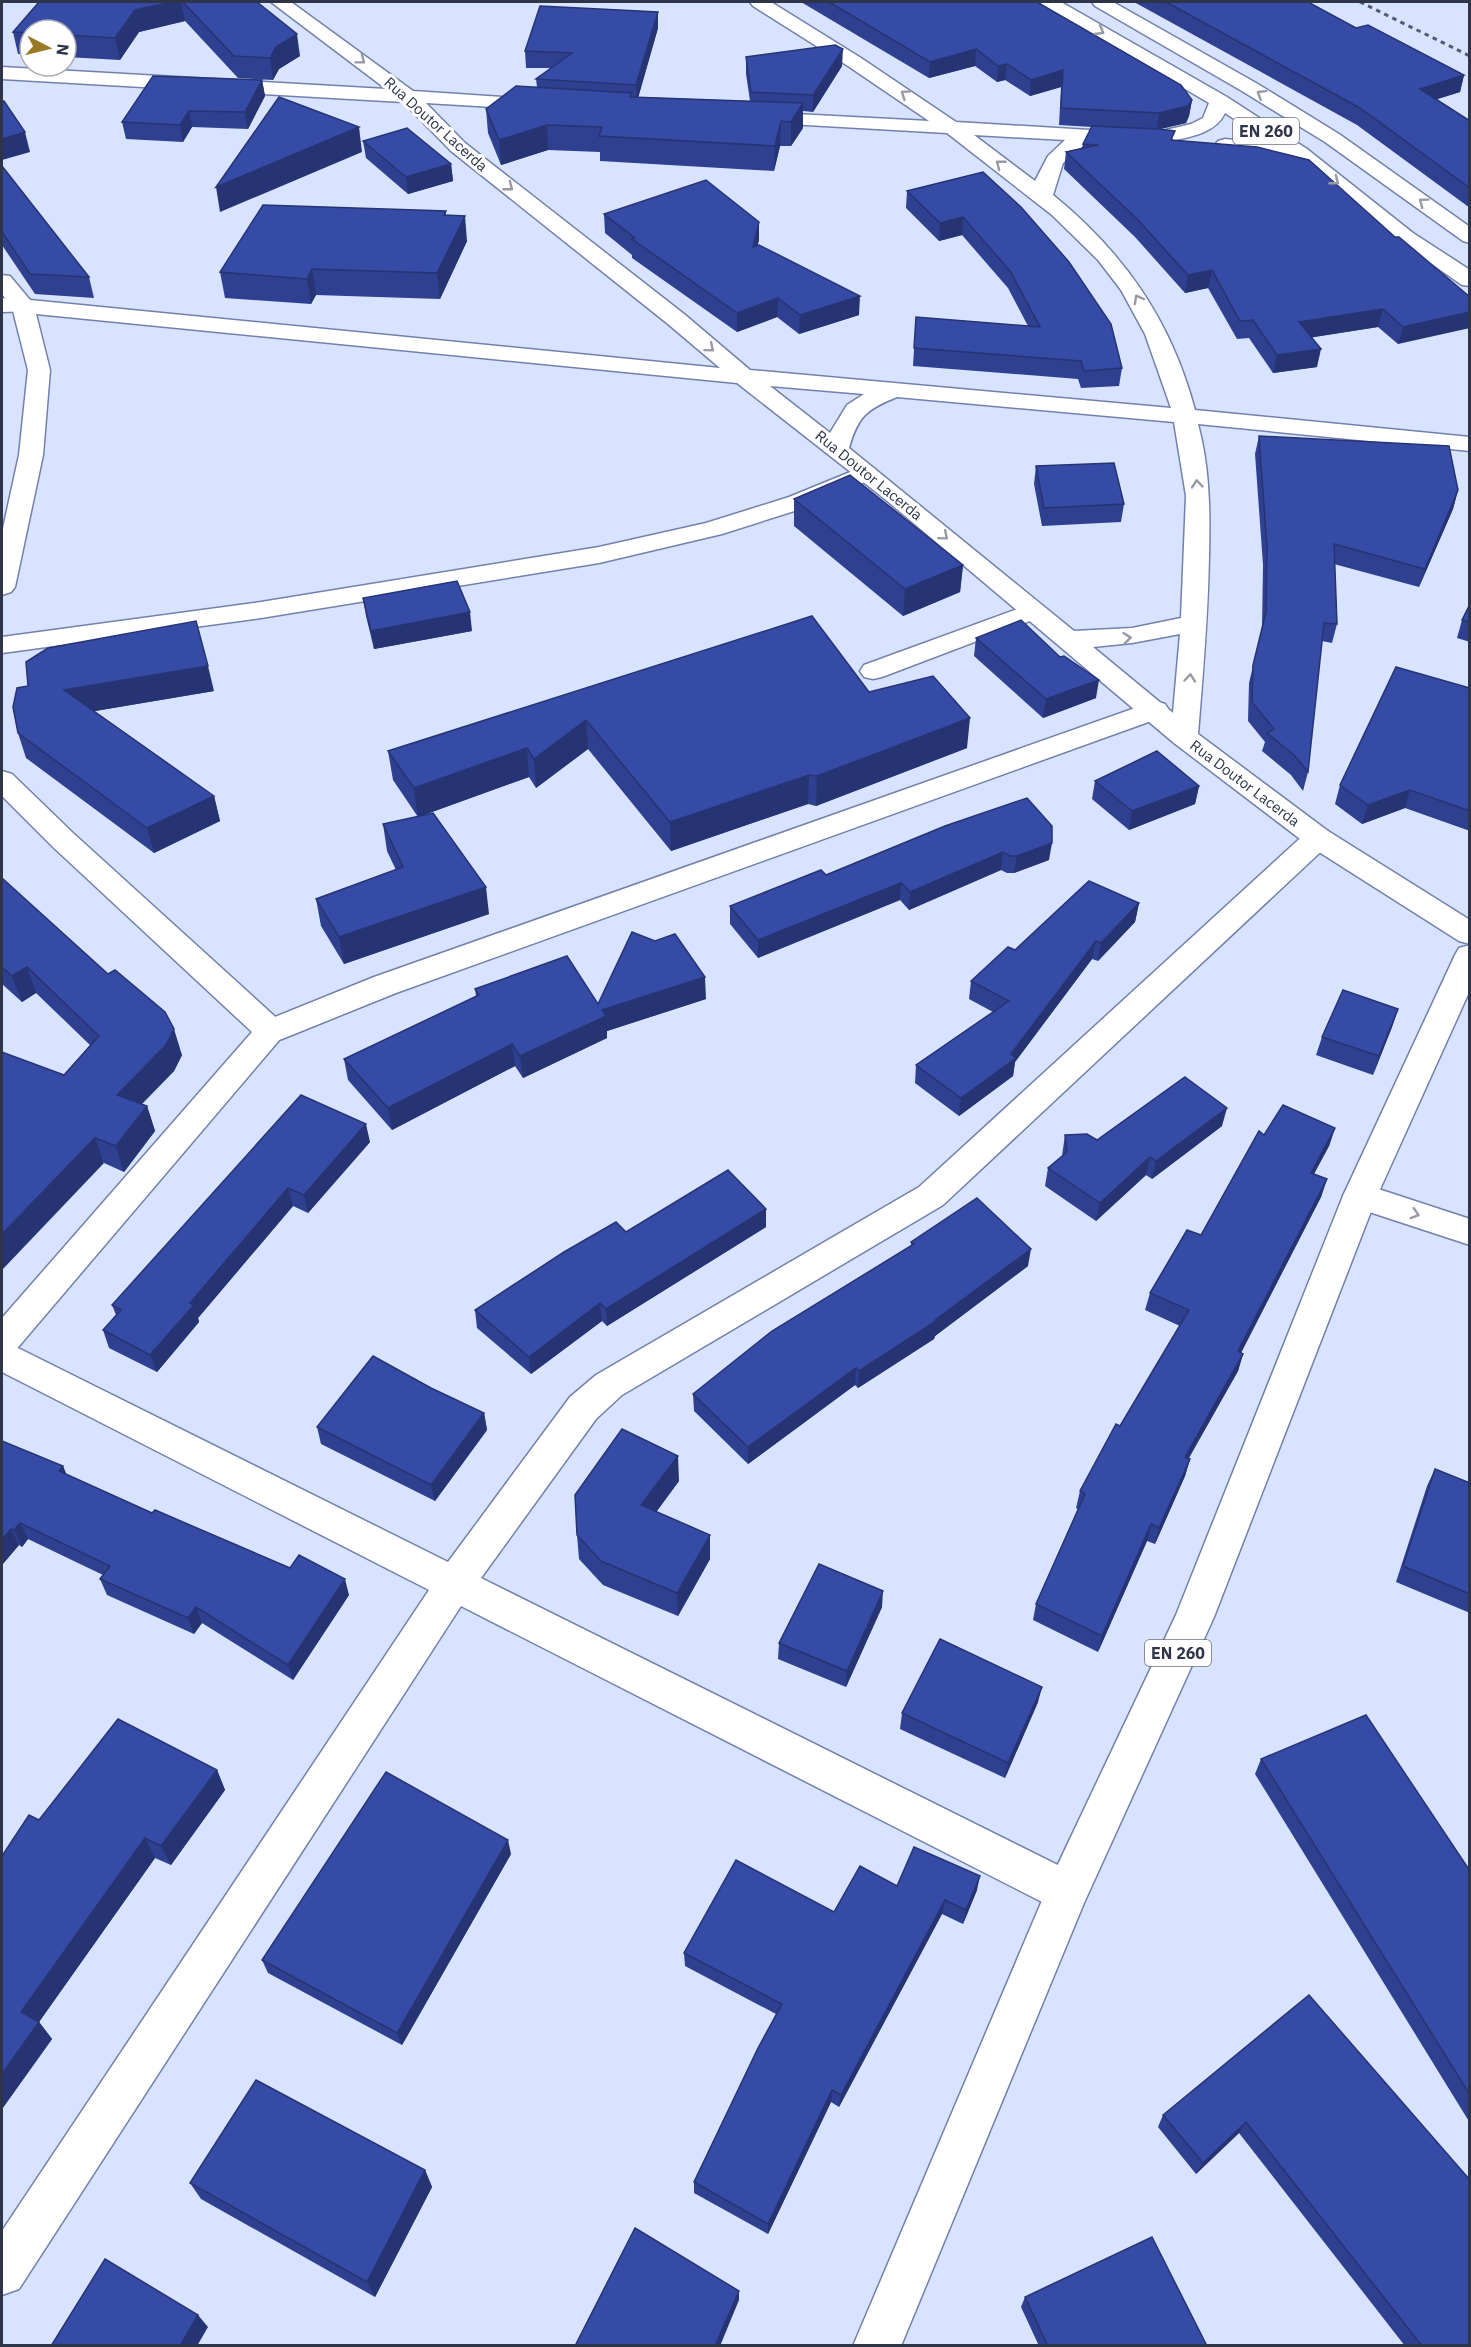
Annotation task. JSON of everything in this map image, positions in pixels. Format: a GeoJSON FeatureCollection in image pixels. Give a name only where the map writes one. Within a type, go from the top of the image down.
{"type":"FeatureCollection","features":[{"type":"Feature","properties":{"kind":"main road","name":"Rua Doutor Lacerda"},"geometry":{"type":"LineString","coordinates":[[280,2],[410,98],[469,132],[671,335],[744,377],[837,449],[1185,736],[1318,838],[1470,934]]}},
{"type":"Feature","properties":{"kind":"main road"},"geometry":{"type":"LineString","coordinates":[[759,2],[869,69],[953,127],[1080,227],[1131,288],[1156,332],[1186,416],[1197,481],[1195,623],[1185,736]]}},
{"type":"Feature","properties":{"kind":"main road","name":"EN 260"},"geometry":{"type":"LineString","coordinates":[[1049,2],[1220,101],[1300,153],[1406,237],[1470,280]]}},
{"type":"Feature","properties":{"kind":"main road","name":"EN 260"},"geometry":{"type":"LineString","coordinates":[[1101,2],[1249,87],[1332,138],[1470,237]]}},
{"type":"Feature","properties":{"kind":"main road"},"geometry":{"type":"LineString","coordinates":[[262,87],[323,70],[334,60],[338,43]]}},
{"type":"Feature","properties":{"kind":"main road"},"geometry":{"type":"LineString","coordinates":[[786,120],[832,116],[852,111],[869,99],[876,84],[869,69]]}},
{"type":"Feature","properties":{"kind":"main road"},"geometry":{"type":"LineString","coordinates":[[2,74],[563,105]]}},
{"type":"Feature","properties":{"kind":"main road"},"geometry":{"type":"LineString","coordinates":[[1156,138],[1198,128],[1211,121],[1220,101]]}},
{"type":"Feature","properties":{"kind":"main road"},"geometry":{"type":"LineString","coordinates":[[469,132],[510,108],[539,104]]}},
{"type":"Feature","properties":{"kind":"main road"},"geometry":{"type":"LineString","coordinates":[[739,117],[1156,138],[1300,153]]}},
{"type":"Feature","properties":{"kind":"main road"},"geometry":{"type":"LineString","coordinates":[[1042,196],[1050,165],[1058,154],[1084,135]]}},
{"type":"Feature","properties":{"kind":"main road"},"geometry":{"type":"LineString","coordinates":[[2,281],[39,370],[30,455],[5,562],[2,587]]}},
{"type":"Feature","properties":{"kind":"main road"},"geometry":{"type":"LineString","coordinates":[[12,306],[611,365],[1186,416],[1470,444]]}},
{"type":"Feature","properties":{"kind":"main road"},"geometry":{"type":"LineString","coordinates":[[611,365],[651,357],[671,335]]}},
{"type":"Feature","properties":{"kind":"main road"},"geometry":{"type":"LineString","coordinates":[[837,449],[842,430],[861,403],[893,391]]}},
{"type":"Feature","properties":{"kind":"main road"},"geometry":{"type":"LineString","coordinates":[[2,645],[261,610],[599,555],[713,529],[798,502],[865,472]]}},
{"type":"Feature","properties":{"kind":"main road"},"geometry":{"type":"LineString","coordinates":[[873,671],[1034,611]]}},
{"type":"Feature","properties":{"kind":"main road"},"geometry":{"type":"LineString","coordinates":[[1068,639],[1104,640],[1140,636],[1195,623]]}},
{"type":"Feature","properties":{"kind":"main road"},"geometry":{"type":"LineString","coordinates":[[2,1342],[271,1031],[397,981],[1155,710]]}},
{"type":"Feature","properties":{"kind":"main road"},"geometry":{"type":"LineString","coordinates":[[2,780],[63,840],[271,1031]]}},
{"type":"Feature","properties":{"kind":"main road"},"geometry":{"type":"LineString","coordinates":[[2,2272],[454,1584],[583,1408],[609,1385],[932,1196],[1318,838]]}},
{"type":"Feature","properties":{"kind":"main road","name":"EN 260"},"geometry":{"type":"LineString","coordinates":[[877,2346],[1067,1892],[1195,1617],[1360,1196],[1470,955]]}},
{"type":"Feature","properties":{"kind":"main road"},"geometry":{"type":"LineString","coordinates":[[1360,1196],[1470,1232]]}},
{"type":"Feature","properties":{"kind":"main road"},"geometry":{"type":"LineString","coordinates":[[2,1356],[1067,1892]]}},
{"type":"Feature","properties":{"kind":"building"},"geometry":{"type":"Polygon","coordinates":[[[39,2],[172,2],[135,10],[115,38],[78,36],[78,18],[25,18],[39,2]]]}},
{"type":"Feature","properties":{"kind":"building"},"geometry":{"type":"Polygon","coordinates":[[[183,2],[257,2],[297,34],[276,47],[270,58],[234,56],[183,2]]]}},
{"type":"Feature","properties":{"kind":"building"},"geometry":{"type":"Polygon","coordinates":[[[829,2],[1037,2],[1181,85],[1192,100],[1188,106],[1159,113],[1061,108],[1063,70],[1031,80],[1007,64],[998,66],[976,49],[930,62],[829,2]]]}},
{"type":"Feature","properties":{"kind":"building"},"geometry":{"type":"Polygon","coordinates":[[[1166,2],[1308,2],[1356,28],[1368,25],[1464,75],[1420,89],[1470,121],[1470,188],[1360,108],[1166,2]]]}},
{"type":"Feature","properties":{"kind":"building"},"geometry":{"type":"Polygon","coordinates":[[[540,6],[658,12],[636,85],[536,79],[572,53],[525,51],[540,6]]]}},
{"type":"Feature","properties":{"kind":"building"},"geometry":{"type":"Polygon","coordinates":[[[835,45],[843,49],[813,95],[751,92],[746,57],[835,45]]]}},
{"type":"Feature","properties":{"kind":"building"},"geometry":{"type":"Polygon","coordinates":[[[153,76],[262,80],[245,112],[189,111],[180,125],[122,122],[153,76]]]}},
{"type":"Feature","properties":{"kind":"building"},"geometry":{"type":"Polygon","coordinates":[[[516,86],[632,93],[630,97],[803,103],[791,122],[781,121],[775,146],[599,136],[602,127],[547,125],[499,140],[486,109],[516,86]]]}},
{"type":"Feature","properties":{"kind":"building"},"geometry":{"type":"Polygon","coordinates":[[[279,97],[359,127],[216,187],[279,97]]]}},
{"type":"Feature","properties":{"kind":"building"},"geometry":{"type":"Polygon","coordinates":[[[2,101],[4,101],[25,132],[2,139],[2,101]]]}},
{"type":"Feature","properties":{"kind":"building"},"geometry":{"type":"Polygon","coordinates":[[[1092,126],[1175,131],[1171,140],[1257,147],[1309,160],[1395,237],[1399,237],[1470,297],[1470,312],[1403,327],[1383,309],[1299,322],[1321,349],[1277,355],[1253,320],[1240,321],[1212,270],[1188,275],[1137,219],[1066,152],[1098,145],[1083,144],[1092,126]]]}},
{"type":"Feature","properties":{"kind":"building"},"geometry":{"type":"Polygon","coordinates":[[[407,128],[451,164],[406,177],[363,141],[407,128]]]}},
{"type":"Feature","properties":{"kind":"building"},"geometry":{"type":"Polygon","coordinates":[[[2,166],[89,277],[30,274],[2,232],[2,166]]]}},
{"type":"Feature","properties":{"kind":"building"},"geometry":{"type":"Polygon","coordinates":[[[983,172],[1021,207],[1069,262],[1111,324],[1122,368],[1084,371],[1081,361],[914,348],[916,317],[1040,327],[1010,271],[963,217],[940,223],[907,191],[983,172]]]}},
{"type":"Feature","properties":{"kind":"building"},"geometry":{"type":"Polygon","coordinates":[[[706,180],[759,222],[753,247],[759,245],[860,296],[800,315],[778,298],[737,313],[632,239],[635,238],[604,214],[706,180]]]}},
{"type":"Feature","properties":{"kind":"building"},"geometry":{"type":"Polygon","coordinates":[[[263,205],[446,211],[444,215],[465,216],[437,273],[312,269],[307,279],[220,272],[263,205]]]}},
{"type":"Feature","properties":{"kind":"building"},"geometry":{"type":"Polygon","coordinates":[[[1259,436],[1449,446],[1458,490],[1425,569],[1334,544],[1337,624],[1324,623],[1308,772],[1295,756],[1267,733],[1274,729],[1252,702],[1253,665],[1266,612],[1267,547],[1259,436]]]}},
{"type":"Feature","properties":{"kind":"building"},"geometry":{"type":"Polygon","coordinates":[[[1114,463],[1124,504],[1044,508],[1036,466],[1114,463]]]}},
{"type":"Feature","properties":{"kind":"building"},"geometry":{"type":"Polygon","coordinates":[[[850,475],[963,565],[905,589],[794,499],[850,475]]]}},
{"type":"Feature","properties":{"kind":"building"},"geometry":{"type":"Polygon","coordinates":[[[457,581],[470,612],[371,631],[363,598],[457,581]]]}},
{"type":"Feature","properties":{"kind":"building"},"geometry":{"type":"Polygon","coordinates":[[[1470,604],[1470,622],[1462,620],[1470,604]]]}},
{"type":"Feature","properties":{"kind":"building"},"geometry":{"type":"Polygon","coordinates":[[[812,616],[869,692],[933,676],[970,718],[817,776],[809,775],[670,822],[586,720],[534,759],[527,748],[414,788],[388,751],[812,616]]]}},
{"type":"Feature","properties":{"kind":"building"},"geometry":{"type":"Polygon","coordinates":[[[1021,620],[1060,657],[1064,656],[1099,680],[1046,699],[976,638],[1021,620]]]}},
{"type":"Feature","properties":{"kind":"building"},"geometry":{"type":"Polygon","coordinates":[[[196,621],[208,666],[64,690],[214,796],[147,828],[18,733],[13,707],[17,688],[28,686],[26,662],[48,648],[196,621]]]}},
{"type":"Feature","properties":{"kind":"building"},"geometry":{"type":"Polygon","coordinates":[[[1396,667],[1470,688],[1470,811],[1410,790],[1368,805],[1340,785],[1396,667]]]}},
{"type":"Feature","properties":{"kind":"building"},"geometry":{"type":"Polygon","coordinates":[[[1157,751],[1199,786],[1132,811],[1095,781],[1157,751]]]}},
{"type":"Feature","properties":{"kind":"building"},"geometry":{"type":"Polygon","coordinates":[[[1027,798],[1052,826],[1052,843],[1017,856],[1010,856],[1003,852],[910,892],[901,883],[758,940],[730,906],[821,870],[826,875],[945,826],[1027,798]]]}},
{"type":"Feature","properties":{"kind":"building"},"geometry":{"type":"Polygon","coordinates":[[[433,813],[486,887],[339,937],[316,899],[403,867],[383,824],[433,813]]]}},
{"type":"Feature","properties":{"kind":"building"},"geometry":{"type":"Polygon","coordinates":[[[2,878],[108,974],[115,970],[165,1012],[174,1029],[166,1045],[117,1095],[147,1106],[116,1146],[95,1138],[2,1234],[2,1052],[64,1075],[99,1036],[27,967],[12,976],[2,967],[2,878]]]}},
{"type":"Feature","properties":{"kind":"building"},"geometry":{"type":"Polygon","coordinates":[[[1089,881],[1139,903],[1101,943],[1096,941],[1011,1054],[1016,1058],[961,1098],[916,1065],[1009,1001],[971,981],[1008,947],[1015,950],[1089,881]]]}},
{"type":"Feature","properties":{"kind":"building"},"geometry":{"type":"Polygon","coordinates":[[[632,932],[655,941],[675,934],[705,977],[602,1010],[606,1016],[520,1056],[512,1044],[388,1108],[344,1059],[479,995],[475,989],[567,956],[598,1004],[632,932]]]}},
{"type":"Feature","properties":{"kind":"building"},"geometry":{"type":"Polygon","coordinates":[[[1343,990],[1398,1009],[1379,1056],[1322,1037],[1343,990]]]}},
{"type":"Feature","properties":{"kind":"building"},"geometry":{"type":"Polygon","coordinates":[[[1185,1077],[1227,1108],[1156,1161],[1150,1157],[1100,1203],[1048,1168],[1067,1152],[1065,1135],[1087,1134],[1097,1140],[1185,1077]]]}},
{"type":"Feature","properties":{"kind":"building"},"geometry":{"type":"Polygon","coordinates":[[[301,1095],[366,1124],[304,1195],[288,1188],[190,1303],[194,1305],[150,1355],[103,1330],[121,1310],[112,1305],[301,1095]]]}},
{"type":"Feature","properties":{"kind":"building"},"geometry":{"type":"Polygon","coordinates":[[[1283,1105],[1335,1128],[1311,1173],[1327,1179],[1238,1351],[1243,1354],[1185,1457],[1190,1459],[1159,1528],[1151,1524],[1102,1636],[1036,1604],[1085,1494],[1080,1491],[1116,1424],[1120,1426],[1189,1310],[1150,1293],[1187,1230],[1201,1235],[1259,1131],[1264,1135],[1283,1105]]]}},
{"type":"Feature","properties":{"kind":"building"},"geometry":{"type":"Polygon","coordinates":[[[728,1170],[766,1209],[606,1309],[600,1303],[529,1357],[475,1310],[564,1252],[616,1222],[626,1232],[728,1170]]]}},
{"type":"Feature","properties":{"kind":"building"},"geometry":{"type":"Polygon","coordinates":[[[977,1198],[1031,1249],[936,1321],[859,1371],[856,1368],[748,1447],[693,1394],[772,1331],[914,1244],[911,1242],[977,1198]]]}},
{"type":"Feature","properties":{"kind":"building"},"geometry":{"type":"Polygon","coordinates":[[[373,1356],[431,1388],[484,1413],[431,1485],[317,1427],[373,1356]]]}},
{"type":"Feature","properties":{"kind":"building"},"geometry":{"type":"Polygon","coordinates":[[[622,1429],[678,1456],[641,1505],[710,1535],[677,1593],[601,1561],[577,1535],[575,1495],[622,1429]]]}},
{"type":"Feature","properties":{"kind":"building"},"geometry":{"type":"Polygon","coordinates":[[[2,1441],[63,1466],[59,1471],[152,1513],[155,1510],[290,1568],[299,1555],[345,1579],[288,1665],[196,1607],[188,1618],[100,1579],[110,1566],[20,1523],[2,1539],[2,1441]]]}},
{"type":"Feature","properties":{"kind":"building"},"geometry":{"type":"Polygon","coordinates":[[[1435,1469],[1470,1483],[1470,1594],[1403,1566],[1435,1469]]]}},
{"type":"Feature","properties":{"kind":"building"},"geometry":{"type":"Polygon","coordinates":[[[819,1564],[883,1591],[847,1671],[779,1643],[819,1564]]]}},
{"type":"Feature","properties":{"kind":"building"},"geometry":{"type":"Polygon","coordinates":[[[940,1639],[1042,1687],[1008,1763],[902,1713],[940,1639]]]}},
{"type":"Feature","properties":{"kind":"building"},"geometry":{"type":"Polygon","coordinates":[[[1366,1715],[1470,1871],[1470,2095],[1261,1759],[1366,1715]]]}},
{"type":"Feature","properties":{"kind":"building"},"geometry":{"type":"Polygon","coordinates":[[[118,1719],[217,1770],[161,1846],[145,1838],[21,2012],[39,2022],[2,2074],[2,1856],[29,1815],[39,1820],[118,1719]]]}},
{"type":"Feature","properties":{"kind":"building"},"geometry":{"type":"Polygon","coordinates":[[[386,1772],[508,1840],[397,2033],[262,1960],[386,1772]]]}},
{"type":"Feature","properties":{"kind":"building"},"geometry":{"type":"Polygon","coordinates":[[[914,1847],[980,1876],[966,1910],[945,1900],[841,2095],[832,2090],[768,2224],[694,2182],[758,2048],[782,2004],[684,1953],[736,1860],[834,1912],[860,1866],[897,1886],[914,1847]]]}},
{"type":"Feature","properties":{"kind":"building"},"geometry":{"type":"Polygon","coordinates":[[[1309,1995],[1470,2180],[1470,2346],[1422,2346],[1246,2122],[1203,2163],[1163,2115],[1309,1995]]]}},
{"type":"Feature","properties":{"kind":"building"},"geometry":{"type":"Polygon","coordinates":[[[256,2080],[425,2170],[367,2282],[190,2183],[256,2080]]]}},
{"type":"Feature","properties":{"kind":"building"},"geometry":{"type":"Polygon","coordinates":[[[635,2228],[739,2291],[715,2346],[575,2346],[635,2228]]]}},
{"type":"Feature","properties":{"kind":"building"},"geometry":{"type":"Polygon","coordinates":[[[1152,2237],[1207,2346],[1048,2346],[1025,2297],[1152,2237]]]}},
{"type":"Feature","properties":{"kind":"building"},"geometry":{"type":"Polygon","coordinates":[[[105,2259],[198,2315],[180,2346],[51,2346],[105,2259]]]}},
{"type":"Feature","properties":{"kind":"railway"},"geometry":{"type":"LineString","coordinates":[[1360,2],[1470,56]]}}]}
